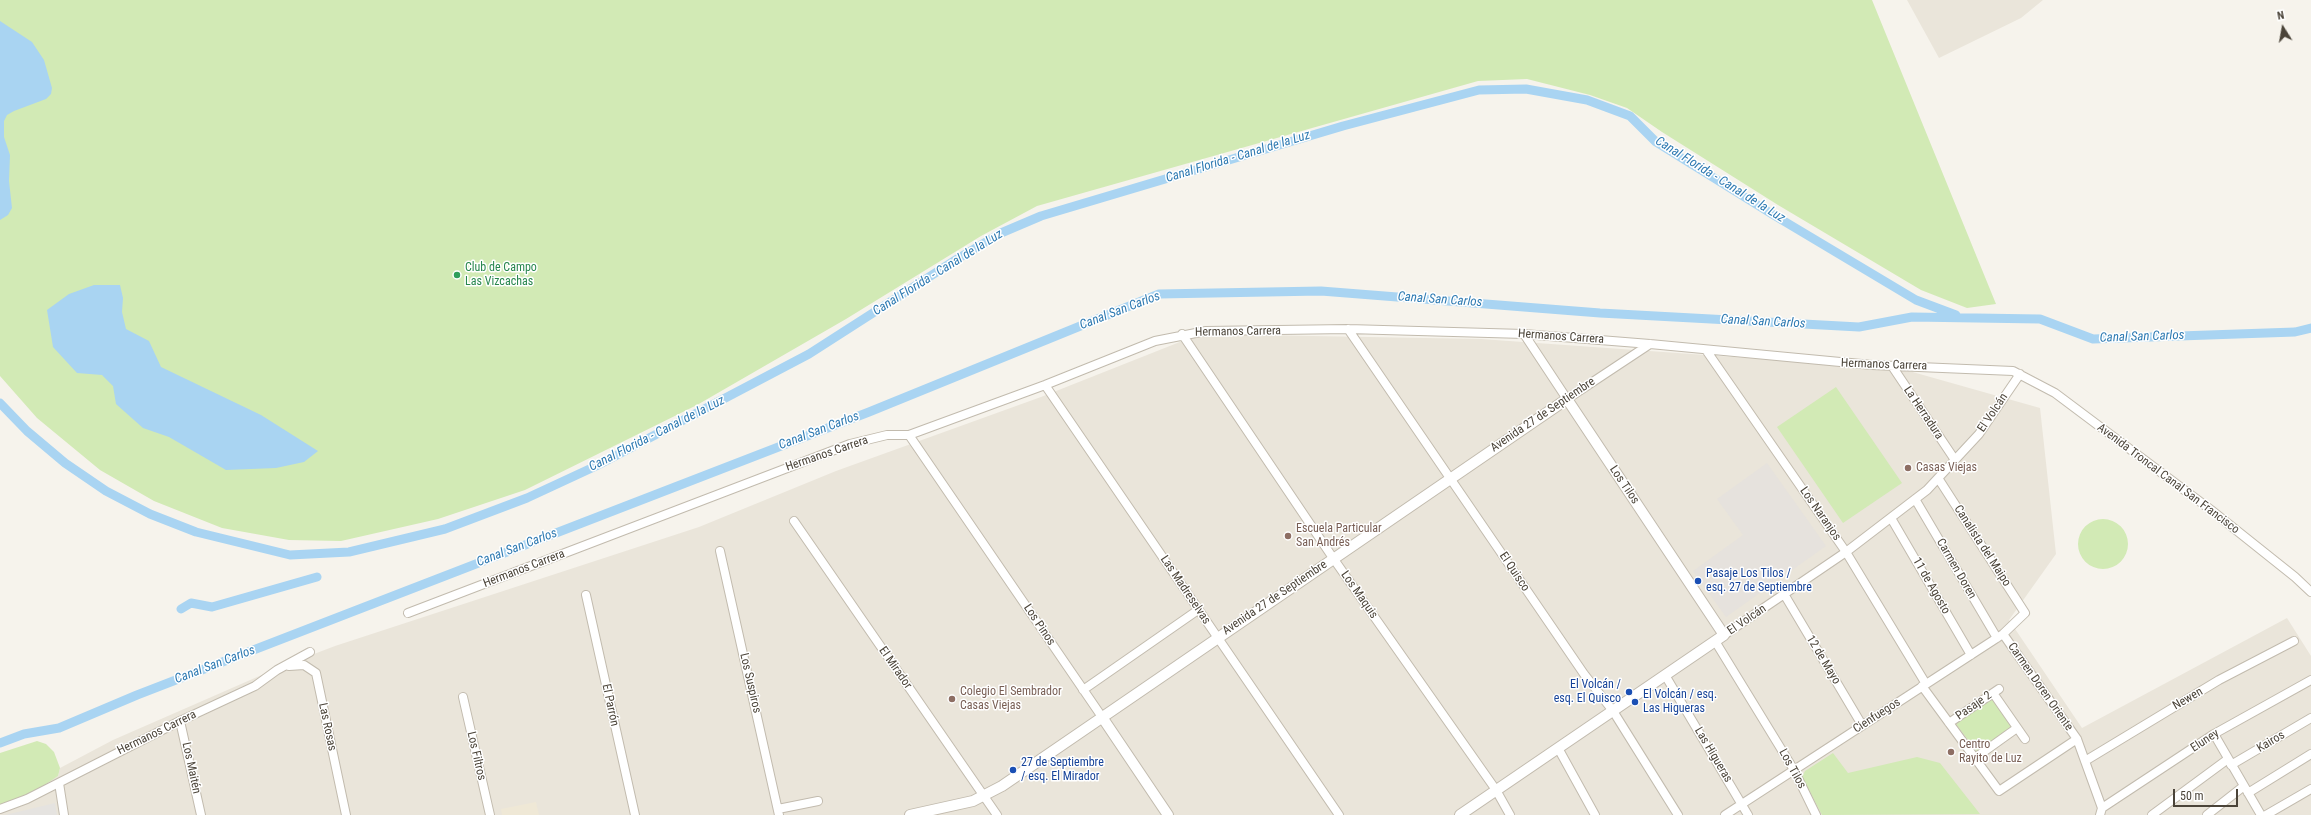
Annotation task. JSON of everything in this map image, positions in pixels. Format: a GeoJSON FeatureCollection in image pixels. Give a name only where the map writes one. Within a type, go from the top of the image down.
{"type":"FeatureCollection","features":[{"type":"Feature","properties":{"kind":"street","name":"Hermanos Carrera"},"geometry":{"type":"LineString","coordinates":[[408,613],[850,444],[887,435],[909,435],[1045,385],[1155,341],[1182,334],[1206,331],[1348,329],[1524,334],[1892,366],[2013,371],[2020,374]]}},
{"type":"Feature","properties":{"kind":"street","name":"El Quisco"},"geometry":{"type":"LineString","coordinates":[[1348,329],[1584,674],[1613,711],[1678,815]]}},
{"type":"Feature","properties":{"kind":"street","name":"Los Maquis"},"geometry":{"type":"LineString","coordinates":[[1182,334],[1333,558],[1496,790],[1510,815]]}},
{"type":"Feature","properties":{"kind":"street","name":"Los Tilos"},"geometry":{"type":"LineString","coordinates":[[1524,334],[1720,638],[1794,770],[1816,815]]}},
{"type":"Feature","properties":{"kind":"street","name":"Avenida 27 de Septiembre"},"geometry":{"type":"LineString","coordinates":[[910,815],[922,814],[984,796],[1002,786],[1333,558],[1650,344]]}},
{"type":"Feature","properties":{"kind":"street","name":"Los Naranjos"},"geometry":{"type":"LineString","coordinates":[[1706,350],[1846,552],[1924,685],[1949,723],[1999,791],[2077,739]]}},
{"type":"Feature","properties":{"kind":"street","name":"La Herradura"},"geometry":{"type":"LineString","coordinates":[[1892,366],[1955,460]]}},
{"type":"Feature","properties":{"kind":"street","name":"El Volcán"},"geometry":{"type":"LineString","coordinates":[[1460,815],[1846,552],[1891,518],[1938,478],[1979,434],[2020,374]]}},
{"type":"Feature","properties":{"kind":"street","name":"Avenida Troncal Canal San Francisco"},"geometry":{"type":"LineString","coordinates":[[2020,374],[2055,393],[2211,510],[2296,577],[2311,592]]}},
{"type":"Feature","properties":{"kind":"street","name":"Las Madreselvas"},"geometry":{"type":"LineString","coordinates":[[1045,385],[1339,815]]}},
{"type":"Feature","properties":{"kind":"street","name":"Los Pinos"},"geometry":{"type":"LineString","coordinates":[[909,435],[1168,815]]}},
{"type":"Feature","properties":{"kind":"street","name":"Canalista del Maipo"},"geometry":{"type":"LineString","coordinates":[[1938,478],[2025,613]]}},
{"type":"Feature","properties":{"kind":"street","name":"Carmen Doren"},"geometry":{"type":"LineString","coordinates":[[1915,499],[2000,636]]}},
{"type":"Feature","properties":{"kind":"street","name":"11 de Agosto"},"geometry":{"type":"LineString","coordinates":[[1891,518],[1971,655]]}},
{"type":"Feature","properties":{"kind":"street","name":"El Mirador"},"geometry":{"type":"LineString","coordinates":[[794,521],[996,815]]}},
{"type":"Feature","properties":{"kind":"street","name":"Los Suspiros"},"geometry":{"type":"LineString","coordinates":[[720,551],[778,812]]}},
{"type":"Feature","properties":{"kind":"street","name":"12 de Mayo"},"geometry":{"type":"LineString","coordinates":[[1784,594],[1862,725]]}},
{"type":"Feature","properties":{"kind":"street","name":"El Parrón"},"geometry":{"type":"LineString","coordinates":[[586,595],[635,815]]}},
{"type":"Feature","properties":{"kind":"street"},"geometry":{"type":"LineString","coordinates":[[1084,690],[1198,610]]}},
{"type":"Feature","properties":{"kind":"street","name":"Cienfuegos"},"geometry":{"type":"LineString","coordinates":[[1725,815],[2000,636],[2025,613]]}},
{"type":"Feature","properties":{"kind":"street","name":"Carmen Doren Oriente"},"geometry":{"type":"LineString","coordinates":[[2000,636],[2077,739],[2101,812]]}},
{"type":"Feature","properties":{"kind":"street","name":"Newen"},"geometry":{"type":"LineString","coordinates":[[2085,761],[2219,680],[2294,641]]}},
{"type":"Feature","properties":{"kind":"street","name":"Hermanos Carrera"},"geometry":{"type":"LineString","coordinates":[[0,809],[27,799],[180,721],[255,686],[284,666],[310,652]]}},
{"type":"Feature","properties":{"kind":"street","name":"Las Rosas"},"geometry":{"type":"LineString","coordinates":[[284,666],[304,664],[316,673],[346,815]]}},
{"type":"Feature","properties":{"kind":"street","name":"Las Higueras"},"geometry":{"type":"LineString","coordinates":[[1665,676],[1748,815]]}},
{"type":"Feature","properties":{"kind":"street","name":"Eluney"},"geometry":{"type":"LineString","coordinates":[[2101,812],[2214,734],[2311,680]]}},
{"type":"Feature","properties":{"kind":"street","name":"Pasaje 2"},"geometry":{"type":"LineString","coordinates":[[1949,723],[1996,691],[2017,728]]}},
{"type":"Feature","properties":{"kind":"street","name":"Los Filtros"},"geometry":{"type":"LineString","coordinates":[[463,697],[490,815]]}},
{"type":"Feature","properties":{"kind":"street","name":"Kairos"},"geometry":{"type":"LineString","coordinates":[[2152,815],[2230,762],[2311,718]]}},
{"type":"Feature","properties":{"kind":"street","name":"Los Maitén"},"geometry":{"type":"LineString","coordinates":[[180,721],[201,815]]}},
{"type":"Feature","properties":{"kind":"street"},"geometry":{"type":"LineString","coordinates":[[1975,758],[2017,728],[2025,738]]}},
{"type":"Feature","properties":{"kind":"street"},"geometry":{"type":"LineString","coordinates":[[2214,734],[2260,815]]}},
{"type":"Feature","properties":{"kind":"street"},"geometry":{"type":"LineString","coordinates":[[1558,748],[1595,815]]}},
{"type":"Feature","properties":{"kind":"street"},"geometry":{"type":"LineString","coordinates":[[2207,815],[2246,789],[2311,754]]}},
{"type":"Feature","properties":{"kind":"street"},"geometry":{"type":"LineString","coordinates":[[58,783],[64,815]]}},
{"type":"Feature","properties":{"kind":"street"},"geometry":{"type":"LineString","coordinates":[[2266,815],[2311,790]]}},
{"type":"Feature","properties":{"kind":"street"},"geometry":{"type":"LineString","coordinates":[[778,812],[818,800]]}},
{"type":"Feature","properties":{"kind":"shaded area"},"geometry":{"type":"Polygon","coordinates":[[[1907,0],[2043,0],[2021,18],[1939,58],[1907,0]]]}},
{"type":"Feature","properties":{"kind":"shaded area"},"geometry":{"type":"Polygon","coordinates":[[[1200,334],[1481,339],[1902,369],[2040,408],[2056,554],[2009,620],[2082,728],[2287,618],[2311,656],[2311,815],[0,815],[0,805],[58,776],[60,768],[113,740],[280,667],[335,646],[699,527],[836,471],[1041,397],[1200,334]]]}},
{"type":"Feature","properties":{"kind":"shaded area"},"geometry":{"type":"Polygon","coordinates":[[[1767,463],[1826,546],[1726,617],[1693,571],[1743,535],[1717,499],[1767,463]]]}},
{"type":"Feature","properties":{"kind":"shaded area"},"geometry":{"type":"Polygon","coordinates":[[[536,802],[539,815],[502,815],[501,809],[536,802]]]}},
{"type":"Feature","properties":{"kind":"shaded area"},"geometry":{"type":"Polygon","coordinates":[[[55,803],[57,815],[5,815],[55,803]]]}},
{"type":"Feature","properties":{"kind":"green space","name":"Club de Campo Las Vizcachas"},"geometry":{"type":"Polygon","coordinates":[[[0,0],[1872,0],[1996,304],[1967,308],[1921,290],[1778,205],[1662,132],[1627,108],[1590,95],[1527,79],[1478,81],[1037,206],[981,236],[846,319],[697,405],[525,490],[438,519],[341,541],[289,540],[222,528],[154,501],[100,470],[37,418],[0,376],[0,0]]]}},
{"type":"Feature","properties":{"kind":"green space"},"geometry":{"type":"Polygon","coordinates":[[[1836,387],[1902,483],[1843,523],[1777,427],[1836,387]]]}},
{"type":"Feature","properties":{"kind":"green space"},"geometry":{"type":"Polygon","coordinates":[[[2103,519],[2117,523],[2124,530],[2128,544],[2124,558],[2117,565],[2103,569],[2089,565],[2082,558],[2078,544],[2082,530],[2089,523],[2103,519]]]}},
{"type":"Feature","properties":{"kind":"green space"},"geometry":{"type":"Polygon","coordinates":[[[1992,699],[2012,727],[1977,752],[1956,724],[1992,699]]]}},
{"type":"Feature","properties":{"kind":"green space"},"geometry":{"type":"Polygon","coordinates":[[[37,741],[46,744],[54,752],[60,768],[58,776],[25,798],[0,805],[0,753],[37,741]]]}},
{"type":"Feature","properties":{"kind":"green space"},"geometry":{"type":"Polygon","coordinates":[[[1833,753],[1848,773],[1917,757],[1940,763],[1980,814],[1822,815],[1802,777],[1805,771],[1833,753]]]}},
{"type":"Feature","properties":{"kind":"water"},"geometry":{"type":"Polygon","coordinates":[[[0,21],[32,42],[44,60],[52,88],[51,94],[46,99],[14,111],[7,115],[4,121],[4,137],[10,155],[9,181],[12,208],[8,215],[0,220],[0,21]]]}},
{"type":"Feature","properties":{"kind":"water"},"geometry":{"type":"Polygon","coordinates":[[[94,285],[120,285],[123,298],[122,312],[126,329],[149,341],[161,367],[261,415],[318,451],[304,462],[276,468],[226,470],[169,437],[143,428],[116,404],[113,386],[102,375],[77,373],[53,347],[47,310],[69,294],[94,285]]]}},
{"type":"Feature","properties":{"kind":"waterway","name":"Canal Florida - Canal de la Luz"},"geometry":{"type":"LineString","coordinates":[[0,403],[27,431],[65,463],[106,491],[150,514],[196,532],[290,555],[349,552],[445,529],[527,498],[596,466],[809,354],[957,259],[1001,233],[1041,216],[1343,126],[1479,90],[1526,89],[1587,100],[1630,116],[1656,142],[1772,214],[1916,300],[1956,315]]}},
{"type":"Feature","properties":{"kind":"waterway","name":"Canal San Carlos"},"geometry":{"type":"LineString","coordinates":[[0,743],[24,734],[59,728],[137,695],[869,412],[1159,294],[1321,291],[1600,313],[1859,327],[1912,317],[2040,319],[2093,339],[2295,332],[2311,328]]}},
{"type":"Feature","properties":{"kind":"waterway"},"geometry":{"type":"LineString","coordinates":[[181,609],[191,603],[212,607],[317,577]]}},
{"type":"Feature","properties":{"kind":"place","name":"Club de Campo Las Vizcachas"},"geometry":{"type":"Point","coordinates":[457,275]}},
{"type":"Feature","properties":{"kind":"place","name":"Casas Viejas"},"geometry":{"type":"Point","coordinates":[1908,468]}},
{"type":"Feature","properties":{"kind":"place","name":"Escuela Particular San Andrés"},"geometry":{"type":"Point","coordinates":[1288,536]}},
{"type":"Feature","properties":{"kind":"place","name":"Pasaje Los Tilos / esq. 27 de Septiembre"},"geometry":{"type":"Point","coordinates":[1698,581]}},
{"type":"Feature","properties":{"kind":"place","name":"El Volcán / esq. El Quisco"},"geometry":{"type":"Point","coordinates":[1629,692]}},
{"type":"Feature","properties":{"kind":"place","name":"Colegio El Sembrador Casas Viejas"},"geometry":{"type":"Point","coordinates":[952,699]}},
{"type":"Feature","properties":{"kind":"place","name":"El Volcán / esq. Las Higueras"},"geometry":{"type":"Point","coordinates":[1635,702]}},
{"type":"Feature","properties":{"kind":"place","name":"Centro Rayito de Luz"},"geometry":{"type":"Point","coordinates":[1951,752]}},
{"type":"Feature","properties":{"kind":"place","name":"27 de Septiembre / esq. El Mirador"},"geometry":{"type":"Point","coordinates":[1013,770]}}]}
